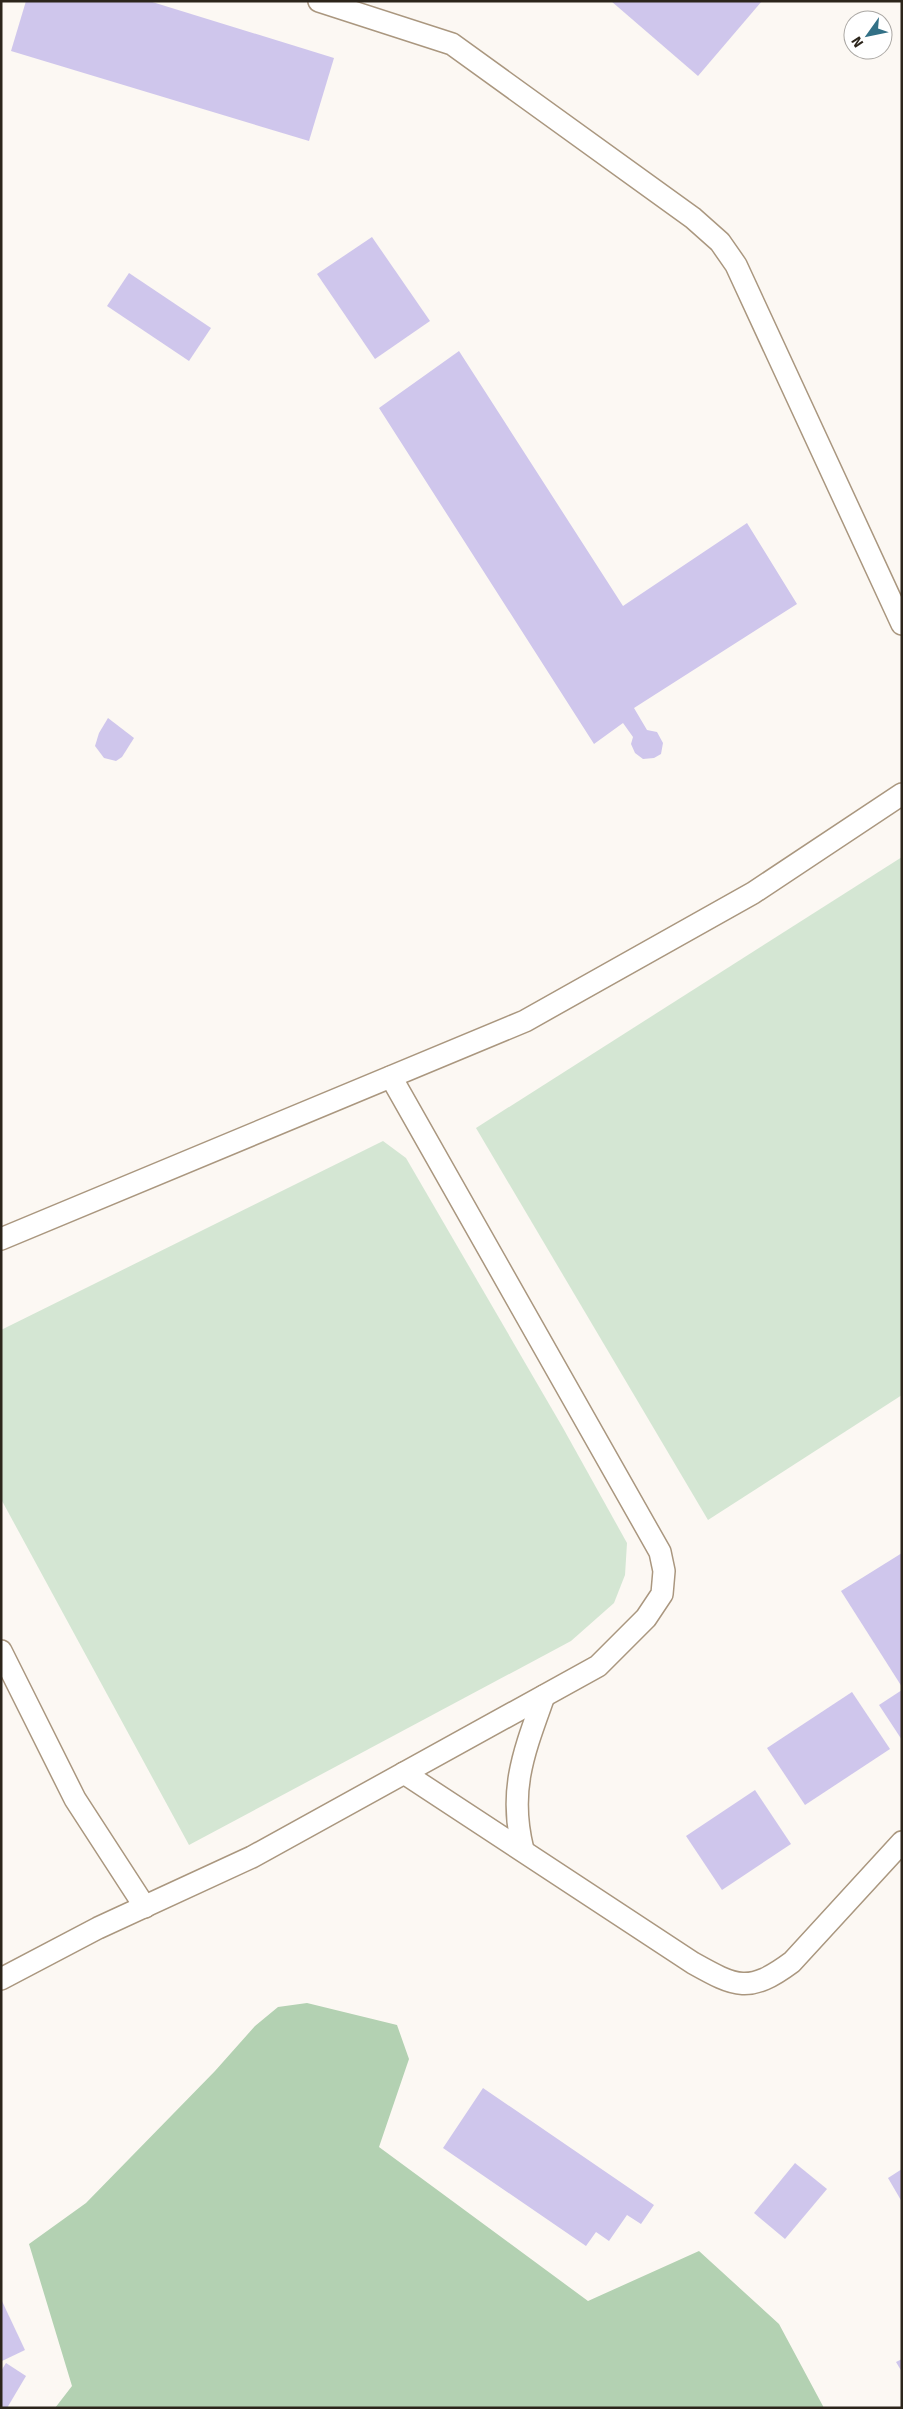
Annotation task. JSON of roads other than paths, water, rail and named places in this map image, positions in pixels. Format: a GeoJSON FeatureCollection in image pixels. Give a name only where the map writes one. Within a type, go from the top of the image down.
{"type":"FeatureCollection","features":[{"type":"Feature","properties":{"kind":"lane"},"geometry":{"type":"LineString","coordinates":[[319,1],[452,44],[692,218],[720,242],[736,265],[902,624]]}},
{"type":"Feature","properties":{"kind":"lane"},"geometry":{"type":"LineString","coordinates":[[1,1239],[525,1021],[753,894],[902,794]]}},
{"type":"Feature","properties":{"kind":"lane"},"geometry":{"type":"LineString","coordinates":[[1,1979],[98,1928],[252,1857],[598,1666],[646,1618],[662,1594],[664,1570],[660,1552],[391,1077]]}},
{"type":"Feature","properties":{"kind":"lane"},"geometry":{"type":"LineString","coordinates":[[1,1651],[75,1799],[145,1907]]}},
{"type":"Feature","properties":{"kind":"lane"},"geometry":{"type":"LineString","coordinates":[[523,1850],[518,1828],[517,1790],[525,1751],[544,1696]]}},
{"type":"Feature","properties":{"kind":"lane"},"geometry":{"type":"LineString","coordinates":[[404,1773],[692,1963],[728,1982],[751,1984],[774,1976],[792,1962],[902,1842]]}}]}
